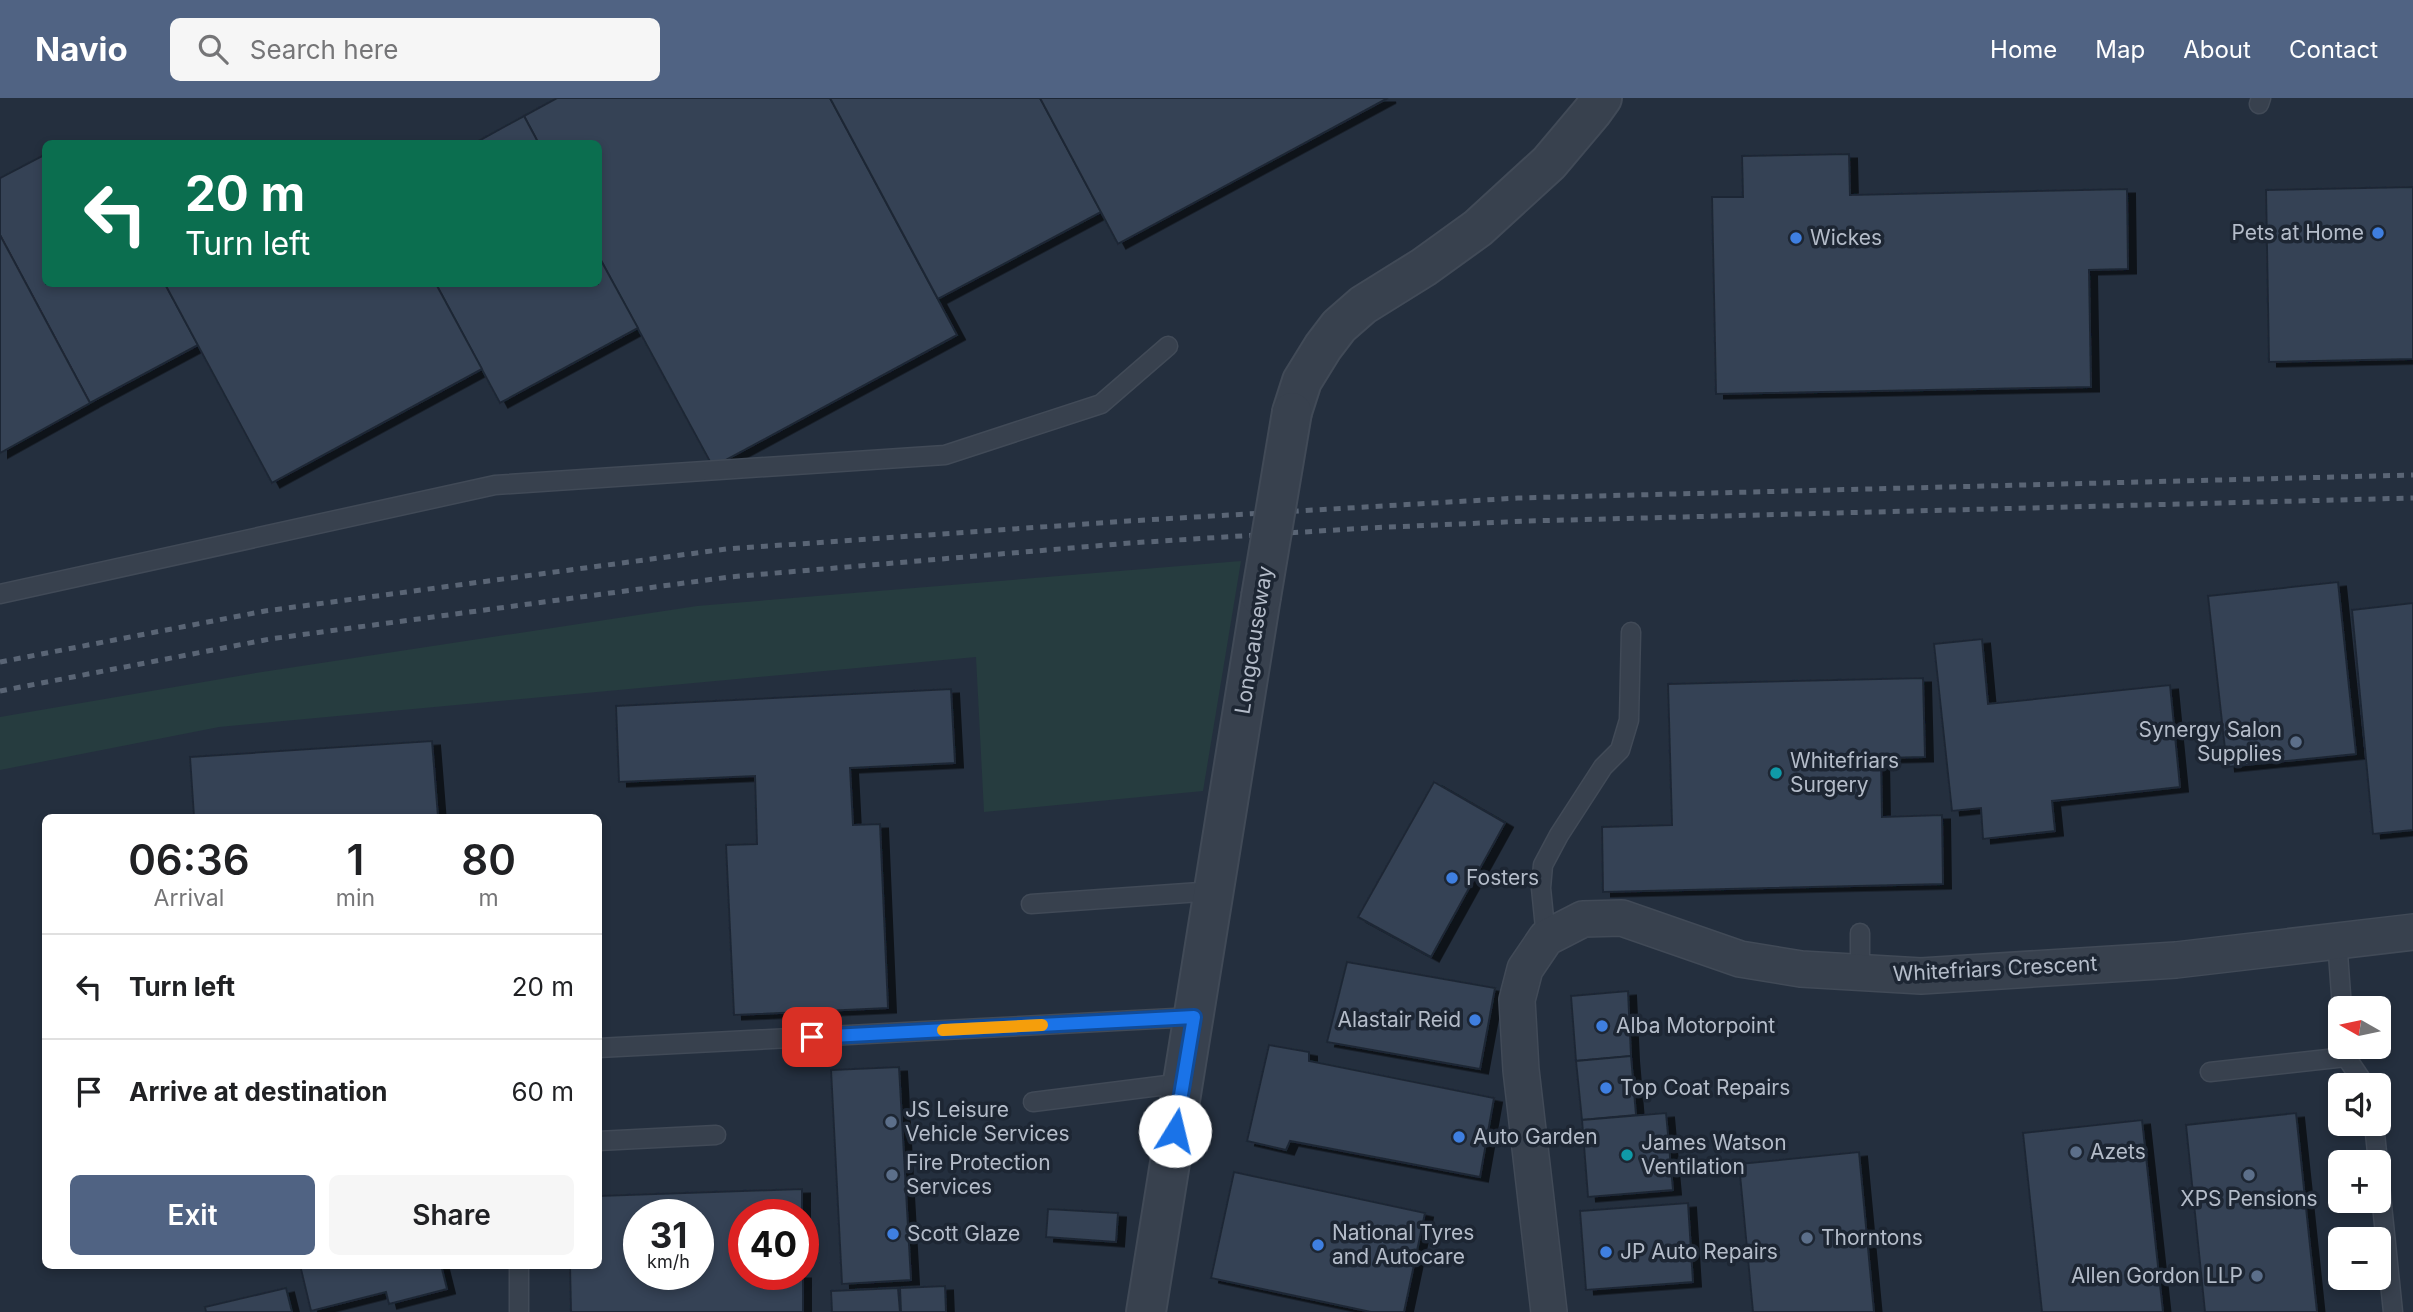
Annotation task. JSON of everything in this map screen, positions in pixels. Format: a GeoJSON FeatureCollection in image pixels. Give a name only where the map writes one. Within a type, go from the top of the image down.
{"type":"FeatureCollection","features":[{"type":"Feature","properties":{"kind":"street","name":"Longcauseway"},"geometry":{"type":"LineString","coordinates":[[1146,1312],[1261,597],[1292,412],[1302,381],[1322,347],[1339,326],[1363,305],[1424,267],[1498,210],[1549,163],[1602,98]]}},
{"type":"Feature","properties":{"kind":"street","name":"Whitefriars Crescent"},"geometry":{"type":"LineString","coordinates":[[1546,937],[1583,919],[1622,918],[1740,959],[1801,969],[1921,976],[2176,960],[2413,932]]}},
{"type":"Feature","properties":{"kind":"street"},"geometry":{"type":"LineString","coordinates":[[1546,937],[1525,969],[1517,1000],[1521,1070],[1549,1312]]}},
{"type":"Feature","properties":{"kind":"lane"},"geometry":{"type":"LineString","coordinates":[[0,594],[495,485],[945,455],[1101,404],[1168,346]]}},
{"type":"Feature","properties":{"kind":"lane"},"geometry":{"type":"LineString","coordinates":[[1546,937],[1541,888],[1543,865],[1603,767],[1620,750],[1629,720],[1631,632]]}},
{"type":"Feature","properties":{"kind":"lane"},"geometry":{"type":"LineString","coordinates":[[1031,904],[1214,891]]}},
{"type":"Feature","properties":{"kind":"lane"},"geometry":{"type":"LineString","coordinates":[[1860,933],[1860,972]]}},
{"type":"Feature","properties":{"kind":"lane"},"geometry":{"type":"LineString","coordinates":[[2337,940],[2341,996]]}},
{"type":"Feature","properties":{"kind":"lane"},"geometry":{"type":"LineString","coordinates":[[602,1048],[1194,1017]]}},
{"type":"Feature","properties":{"kind":"lane"},"geometry":{"type":"LineString","coordinates":[[2210,1072],[2328,1055]]}},
{"type":"Feature","properties":{"kind":"lane"},"geometry":{"type":"LineString","coordinates":[[1033,1102],[1183,1083]]}},
{"type":"Feature","properties":{"kind":"lane"},"geometry":{"type":"LineString","coordinates":[[602,1141],[716,1135]]}},
{"type":"Feature","properties":{"kind":"lane"},"geometry":{"type":"LineString","coordinates":[[2383,1213],[2393,1312]]}},
{"type":"Feature","properties":{"kind":"lane"},"geometry":{"type":"LineString","coordinates":[[519,1269],[519,1312]]}},
{"type":"Feature","properties":{"kind":"green space"},"geometry":{"type":"Polygon","coordinates":[[[1241,561],[1203,791],[984,812],[976,657],[219,727],[0,770],[0,717],[262,672],[697,606],[1241,561]]]}},
{"type":"Feature","properties":{"kind":"building"},"geometry":{"type":"Polygon","coordinates":[[[557,98],[830,98],[957,335],[713,467],[602,262],[602,140],[537,140],[524,116],[557,98]]]}},
{"type":"Feature","properties":{"kind":"building"},"geometry":{"type":"Polygon","coordinates":[[[830,98],[1040,98],[1101,212],[938,299],[830,98]]]}},
{"type":"Feature","properties":{"kind":"building"},"geometry":{"type":"Polygon","coordinates":[[[1040,98],[1388,98],[1118,244],[1040,98]]]}},
{"type":"Feature","properties":{"kind":"building"},"geometry":{"type":"Polygon","coordinates":[[[524,116],[537,140],[480,140],[524,116]]]}},
{"type":"Feature","properties":{"kind":"building"},"geometry":{"type":"Polygon","coordinates":[[[1849,154],[1850,195],[2127,189],[2128,269],[2089,270],[2091,387],[1716,394],[1712,197],[1743,197],[1742,156],[1849,154]]]}},
{"type":"Feature","properties":{"kind":"building"},"geometry":{"type":"Polygon","coordinates":[[[42,156],[42,287],[167,287],[198,345],[90,403],[0,235],[0,178],[42,156]]]}},
{"type":"Feature","properties":{"kind":"building"},"geometry":{"type":"Polygon","coordinates":[[[2413,187],[2413,359],[2269,362],[2266,190],[2413,187]]]}},
{"type":"Feature","properties":{"kind":"building"},"geometry":{"type":"Polygon","coordinates":[[[0,235],[90,403],[0,453],[0,235]]]}},
{"type":"Feature","properties":{"kind":"building"},"geometry":{"type":"Polygon","coordinates":[[[602,262],[638,328],[500,403],[438,287],[602,287],[602,262]]]}},
{"type":"Feature","properties":{"kind":"building"},"geometry":{"type":"Polygon","coordinates":[[[167,287],[438,287],[482,369],[272,483],[167,287]]]}},
{"type":"Feature","properties":{"kind":"building"},"geometry":{"type":"Polygon","coordinates":[[[2338,582],[2356,754],[2227,767],[2208,596],[2338,582]]]}},
{"type":"Feature","properties":{"kind":"building"},"geometry":{"type":"Polygon","coordinates":[[[2413,603],[2413,830],[2373,834],[2352,610],[2413,603]]]}},
{"type":"Feature","properties":{"kind":"building"},"geometry":{"type":"Polygon","coordinates":[[[1982,639],[1988,704],[2170,685],[2180,787],[2052,801],[2055,831],[1983,839],[1981,808],[1952,811],[1934,644],[1982,639]]]}},
{"type":"Feature","properties":{"kind":"building","name":"Whitefriars Surgery"},"geometry":{"type":"Polygon","coordinates":[[[1923,678],[1925,757],[1881,758],[1882,817],[1942,815],[1943,884],[1603,892],[1602,827],[1672,825],[1668,684],[1923,678]]]}},
{"type":"Feature","properties":{"kind":"building"},"geometry":{"type":"Polygon","coordinates":[[[951,689],[955,763],[850,768],[853,825],[880,824],[888,1008],[734,1015],[726,845],[757,844],[755,776],[619,782],[616,706],[951,689]]]}},
{"type":"Feature","properties":{"kind":"building"},"geometry":{"type":"Polygon","coordinates":[[[432,741],[438,814],[194,814],[190,757],[432,741]]]}},
{"type":"Feature","properties":{"kind":"building"},"geometry":{"type":"Polygon","coordinates":[[[1434,782],[1505,823],[1431,957],[1358,917],[1434,782]]]}},
{"type":"Feature","properties":{"kind":"building"},"geometry":{"type":"Polygon","coordinates":[[[1347,962],[1495,988],[1480,1069],[1327,1042],[1347,962]]]}},
{"type":"Feature","properties":{"kind":"building","name":"Alba Motorpoint"},"geometry":{"type":"Polygon","coordinates":[[[1628,991],[1631,1056],[1576,1061],[1571,996],[1628,991]]]}},
{"type":"Feature","properties":{"kind":"building"},"geometry":{"type":"Polygon","coordinates":[[[1269,1045],[1309,1052],[1309,1061],[1494,1098],[1480,1177],[1290,1141],[1286,1150],[1247,1141],[1269,1045]]]}},
{"type":"Feature","properties":{"kind":"building","name":"Top Coat Repairs"},"geometry":{"type":"Polygon","coordinates":[[[1631,1056],[1636,1115],[1582,1120],[1576,1061],[1631,1056]]]}},
{"type":"Feature","properties":{"kind":"building"},"geometry":{"type":"Polygon","coordinates":[[[899,1067],[911,1280],[842,1284],[831,1070],[899,1067]]]}},
{"type":"Feature","properties":{"kind":"building","name":"James Watson Ventilation"},"geometry":{"type":"Polygon","coordinates":[[[1666,1113],[1673,1190],[1588,1197],[1582,1120],[1666,1113]]]}},
{"type":"Feature","properties":{"kind":"building"},"geometry":{"type":"Polygon","coordinates":[[[2296,1113],[2317,1312],[2205,1312],[2186,1125],[2296,1113]]]}},
{"type":"Feature","properties":{"kind":"building"},"geometry":{"type":"Polygon","coordinates":[[[2142,1120],[2163,1312],[2042,1312],[2023,1133],[2142,1120]]]}},
{"type":"Feature","properties":{"kind":"building","name":"Thorntons"},"geometry":{"type":"Polygon","coordinates":[[[1859,1152],[1874,1312],[1753,1312],[1739,1164],[1859,1152]]]}},
{"type":"Feature","properties":{"kind":"building","name":"National Tyres and Autocare"},"geometry":{"type":"Polygon","coordinates":[[[1234,1172],[1425,1213],[1404,1312],[1371,1312],[1211,1278],[1234,1172]]]}},
{"type":"Feature","properties":{"kind":"building"},"geometry":{"type":"Polygon","coordinates":[[[802,1189],[802,1199],[728,1199],[728,1290],[803,1290],[803,1312],[571,1312],[570,1269],[602,1269],[602,1196],[802,1189]]]}},
{"type":"Feature","properties":{"kind":"building"},"geometry":{"type":"Polygon","coordinates":[[[1688,1203],[1693,1282],[1586,1290],[1580,1211],[1688,1203]]]}},
{"type":"Feature","properties":{"kind":"building"},"geometry":{"type":"Polygon","coordinates":[[[1048,1209],[1118,1213],[1116,1242],[1046,1237],[1048,1209]]]}},
{"type":"Feature","properties":{"kind":"building"},"geometry":{"type":"Polygon","coordinates":[[[301,1269],[442,1269],[447,1289],[389,1304],[386,1292],[311,1311],[301,1269]]]}},
{"type":"Feature","properties":{"kind":"building"},"geometry":{"type":"Polygon","coordinates":[[[945,1286],[946,1312],[901,1312],[900,1288],[945,1286]]]}},
{"type":"Feature","properties":{"kind":"building"},"geometry":{"type":"Polygon","coordinates":[[[286,1288],[292,1312],[206,1312],[205,1307],[286,1288]]]}},
{"type":"Feature","properties":{"kind":"building"},"geometry":{"type":"Polygon","coordinates":[[[898,1288],[900,1312],[832,1312],[831,1291],[898,1288]]]}},
{"type":"Feature","properties":{"kind":"railway"},"geometry":{"type":"LineString","coordinates":[[0,662],[265,611],[726,549],[1128,521],[1518,498],[2413,475]]}},
{"type":"Feature","properties":{"kind":"railway"},"geometry":{"type":"LineString","coordinates":[[0,691],[270,639],[729,577],[1130,543],[1528,521],[2413,498]]}},
{"type":"Feature","properties":{"kind":"slow traffic"},"geometry":{"type":"LineString","coordinates":[[943,1030],[1042,1025]]}},
{"type":"Feature","properties":{"kind":"place","name":"Pets at Home"},"geometry":{"type":"Point","coordinates":[2378,233]}},
{"type":"Feature","properties":{"kind":"place","name":"Wickes"},"geometry":{"type":"Point","coordinates":[1796,238]}},
{"type":"Feature","properties":{"kind":"place","name":"Synergy Salon Supplies"},"geometry":{"type":"Point","coordinates":[2296,742]}},
{"type":"Feature","properties":{"kind":"place","name":"Whitefriars Surgery"},"geometry":{"type":"Point","coordinates":[1776,773]}},
{"type":"Feature","properties":{"kind":"place","name":"Fosters"},"geometry":{"type":"Point","coordinates":[1452,878]}},
{"type":"Feature","properties":{"kind":"place","name":"Alastair Reid"},"geometry":{"type":"Point","coordinates":[1475,1020]}},
{"type":"Feature","properties":{"kind":"place","name":"Alba Motorpoint"},"geometry":{"type":"Point","coordinates":[1602,1026]}},
{"type":"Feature","properties":{"kind":"place","name":"Top Coat Repairs"},"geometry":{"type":"Point","coordinates":[1606,1088]}},
{"type":"Feature","properties":{"kind":"place","name":"JS Leisure Vehicle Services"},"geometry":{"type":"Point","coordinates":[891,1122]}},
{"type":"Feature","properties":{"kind":"place","name":"Auto Garden"},"geometry":{"type":"Point","coordinates":[1459,1137]}},
{"type":"Feature","properties":{"kind":"place","name":"Azets"},"geometry":{"type":"Point","coordinates":[2076,1152]}},
{"type":"Feature","properties":{"kind":"place","name":"James Watson Ventilation"},"geometry":{"type":"Point","coordinates":[1627,1155]}},
{"type":"Feature","properties":{"kind":"place","name":"Fire Protection Services"},"geometry":{"type":"Point","coordinates":[892,1175]}},
{"type":"Feature","properties":{"kind":"place","name":"XPS Pensions"},"geometry":{"type":"Point","coordinates":[2249,1175]}},
{"type":"Feature","properties":{"kind":"place","name":"Scott Glaze"},"geometry":{"type":"Point","coordinates":[893,1234]}},
{"type":"Feature","properties":{"kind":"place","name":"Thorntons"},"geometry":{"type":"Point","coordinates":[1807,1238]}},
{"type":"Feature","properties":{"kind":"place","name":"National Tyres and Autocare"},"geometry":{"type":"Point","coordinates":[1318,1245]}},
{"type":"Feature","properties":{"kind":"place","name":"JP Auto Repairs"},"geometry":{"type":"Point","coordinates":[1606,1252]}},
{"type":"Feature","properties":{"kind":"place","name":"Allen Gordon LLP"},"geometry":{"type":"Point","coordinates":[2257,1276]}},
{"type":"Feature","properties":{"kind":"route"},"geometry":{"type":"LineString","coordinates":[[812,1037],[1194,1017],[1175,1131]]}}]}
